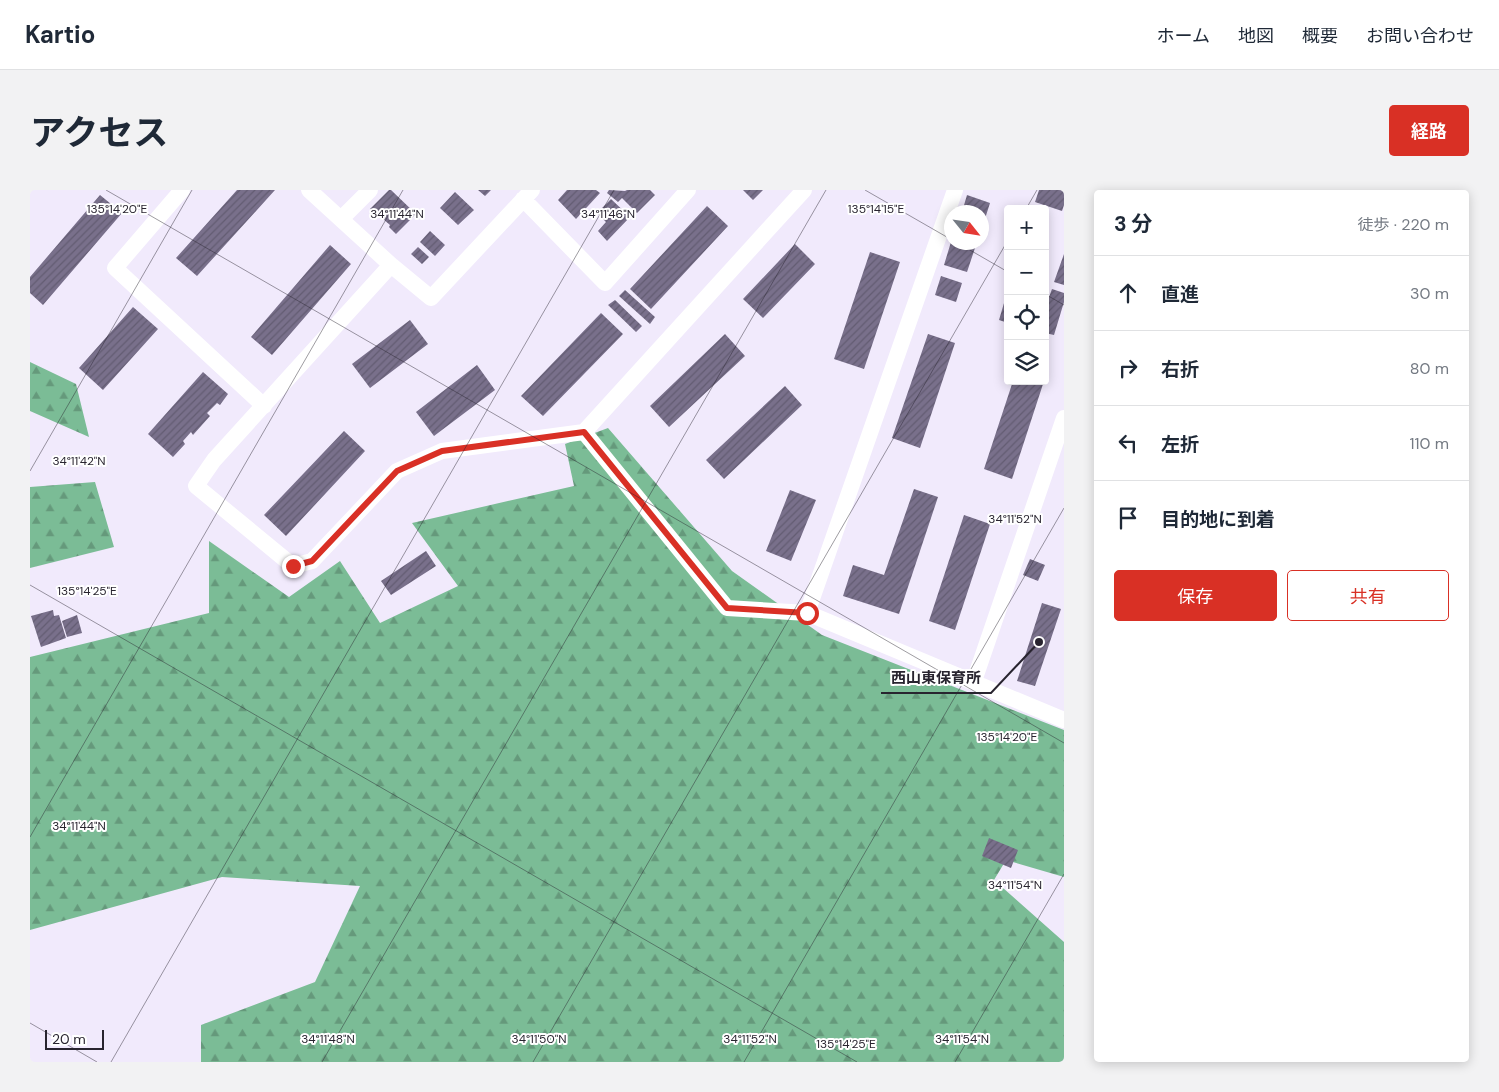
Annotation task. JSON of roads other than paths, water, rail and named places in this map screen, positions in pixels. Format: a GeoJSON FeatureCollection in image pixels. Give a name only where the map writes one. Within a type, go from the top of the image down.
{"type":"FeatureCollection","features":[{"type":"Feature","properties":{"kind":"street"},"geometry":{"type":"LineString","coordinates":[[182,190],[115,268],[264,406]]}},
{"type":"Feature","properties":{"kind":"street"},"geometry":{"type":"LineString","coordinates":[[309,190],[391,265],[431,298],[528,195],[605,283],[688,190]]}},
{"type":"Feature","properties":{"kind":"street"},"geometry":{"type":"LineString","coordinates":[[341,219],[370,190]]}},
{"type":"Feature","properties":{"kind":"street"},"geometry":{"type":"LineString","coordinates":[[391,265],[214,460],[196,486],[293,566],[312,561],[397,471],[442,451],[584,432],[804,190]]}},
{"type":"Feature","properties":{"kind":"street"},"geometry":{"type":"LineString","coordinates":[[807,613],[955,190]]}},
{"type":"Feature","properties":{"kind":"street"},"geometry":{"type":"LineString","coordinates":[[974,681],[1064,418]]}},
{"type":"Feature","properties":{"kind":"street"},"geometry":{"type":"LineString","coordinates":[[584,432],[727,608],[807,613],[1064,720]]}},
{"type":"Feature","properties":{"kind":"place","name":"西山東保育所"},"geometry":{"type":"Point","coordinates":[1039,642]}}]}
